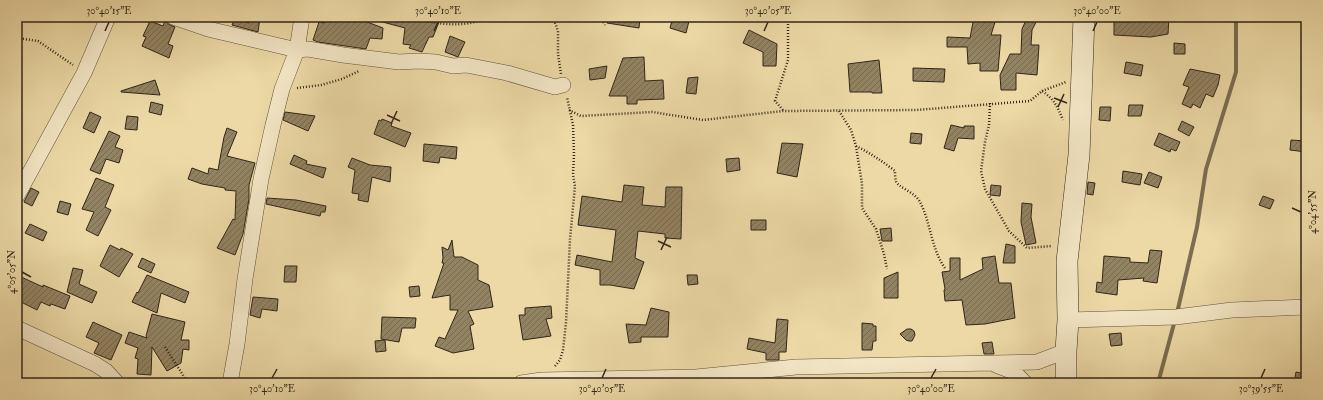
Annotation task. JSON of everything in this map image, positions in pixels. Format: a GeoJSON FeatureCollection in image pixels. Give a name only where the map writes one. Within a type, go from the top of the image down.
{"type":"FeatureCollection","features":[{"type":"Feature","properties":{"kind":"street"},"geometry":{"type":"LineString","coordinates":[[17,196],[84,73],[108,17]]}},
{"type":"Feature","properties":{"kind":"street"},"geometry":{"type":"LineString","coordinates":[[173,17],[208,29],[297,50],[308,49],[399,62],[418,61],[436,62],[453,66],[466,65],[507,73],[555,87],[563,85]]}},
{"type":"Feature","properties":{"kind":"street"},"geometry":{"type":"LineString","coordinates":[[230,383],[261,179],[282,89],[297,50],[302,17]]}},
{"type":"Feature","properties":{"kind":"street"},"geometry":{"type":"LineString","coordinates":[[1066,383],[1068,320],[1067,260],[1079,155],[1084,17]]}},
{"type":"Feature","properties":{"kind":"street"},"geometry":{"type":"LineString","coordinates":[[1068,320],[1176,317],[1232,310],[1306,307]]}},
{"type":"Feature","properties":{"kind":"street"},"geometry":{"type":"LineString","coordinates":[[17,328],[95,364],[106,371],[116,383]]}},
{"type":"Feature","properties":{"kind":"street"},"geometry":{"type":"LineString","coordinates":[[521,383],[542,380],[696,377],[796,367],[1037,362],[1066,351]]}},
{"type":"Feature","properties":{"kind":"street"},"geometry":{"type":"LineString","coordinates":[[992,363],[1014,372],[1026,383]]}},
{"type":"Feature","properties":{"kind":"path"},"geometry":{"type":"LineString","coordinates":[[411,17],[431,22],[461,24],[473,23],[488,17]]}},
{"type":"Feature","properties":{"kind":"path"},"geometry":{"type":"LineString","coordinates":[[553,17],[558,30],[558,54],[563,85]]}},
{"type":"Feature","properties":{"kind":"path"},"geometry":{"type":"LineString","coordinates":[[600,17],[605,25]]}},
{"type":"Feature","properties":{"kind":"path"},"geometry":{"type":"LineString","coordinates":[[783,111],[774,101],[788,60],[788,17]]}},
{"type":"Feature","properties":{"kind":"path"},"geometry":{"type":"LineString","coordinates":[[17,38],[38,41],[84,73]]}},
{"type":"Feature","properties":{"kind":"path"},"geometry":{"type":"LineString","coordinates":[[282,89],[322,85],[342,79],[384,60]]}},
{"type":"Feature","properties":{"kind":"path"},"geometry":{"type":"LineString","coordinates":[[542,380],[546,373],[560,360],[563,350],[566,323],[570,239],[575,186],[573,174],[573,125],[569,110],[581,116],[652,112],[703,120],[783,111],[916,110],[1030,101],[1042,91],[1072,79],[1082,73]]}},
{"type":"Feature","properties":{"kind":"path"},"geometry":{"type":"LineString","coordinates":[[1042,91],[1051,97],[1057,105],[1065,123]]}},
{"type":"Feature","properties":{"kind":"path"},"geometry":{"type":"LineString","coordinates":[[990,103],[989,125],[981,171],[984,189],[1009,231],[1027,248],[1060,245],[1069,246]]}},
{"type":"Feature","properties":{"kind":"path"},"geometry":{"type":"LineString","coordinates":[[839,110],[850,130],[856,146],[862,184],[862,208],[876,230],[887,269]]}},
{"type":"Feature","properties":{"kind":"path"},"geometry":{"type":"LineString","coordinates":[[856,146],[877,157],[888,166],[894,172],[898,185],[908,190],[919,200],[926,212],[932,241],[937,255],[945,268]]}},
{"type":"Feature","properties":{"kind":"path"},"geometry":{"type":"LineString","coordinates":[[165,347],[188,383]]}},
{"type":"Feature","properties":{"kind":"building"},"geometry":{"type":"Polygon","coordinates":[[[250,17],[260,17],[258,32],[232,25],[235,18],[249,23],[250,17]]]}},
{"type":"Feature","properties":{"kind":"building"},"geometry":{"type":"Polygon","coordinates":[[[326,17],[354,17],[383,28],[382,39],[370,38],[366,49],[313,40],[319,22],[324,23],[326,17]]]}},
{"type":"Feature","properties":{"kind":"building"},"geometry":{"type":"Polygon","coordinates":[[[376,17],[441,17],[433,37],[429,37],[422,52],[409,48],[411,45],[403,44],[405,28],[375,20],[376,17]]]}},
{"type":"Feature","properties":{"kind":"building"},"geometry":{"type":"Polygon","coordinates":[[[607,17],[640,18],[639,28],[607,23],[607,17]]]}},
{"type":"Feature","properties":{"kind":"building"},"geometry":{"type":"Polygon","coordinates":[[[673,17],[690,17],[686,33],[670,28],[673,17]]]}},
{"type":"Feature","properties":{"kind":"building"},"geometry":{"type":"Polygon","coordinates":[[[974,17],[989,17],[996,19],[991,35],[1001,35],[998,71],[980,71],[980,63],[968,64],[967,47],[947,47],[947,37],[970,38],[974,17]]]}},
{"type":"Feature","properties":{"kind":"building"},"geometry":{"type":"Polygon","coordinates":[[[1130,17],[1169,17],[1168,34],[1151,37],[1114,35],[1114,21],[1130,22],[1130,17]]]}},
{"type":"Feature","properties":{"kind":"building"},"geometry":{"type":"Polygon","coordinates":[[[1027,18],[1036,22],[1032,30],[1031,45],[1039,45],[1037,75],[1016,73],[1016,90],[1001,90],[1000,75],[1010,54],[1021,54],[1022,29],[1027,18]]]}},
{"type":"Feature","properties":{"kind":"building"},"geometry":{"type":"Polygon","coordinates":[[[150,21],[163,26],[165,21],[175,27],[168,44],[173,46],[169,58],[142,46],[146,37],[143,36],[150,21]]]}},
{"type":"Feature","properties":{"kind":"building"},"geometry":{"type":"Polygon","coordinates":[[[749,30],[777,44],[776,66],[763,66],[763,52],[743,43],[749,30]]]}},
{"type":"Feature","properties":{"kind":"building"},"geometry":{"type":"Polygon","coordinates":[[[450,36],[465,42],[458,57],[445,52],[450,36]]]}},
{"type":"Feature","properties":{"kind":"building"},"geometry":{"type":"Polygon","coordinates":[[[1174,43],[1185,44],[1185,54],[1174,54],[1174,43]]]}},
{"type":"Feature","properties":{"kind":"building"},"geometry":{"type":"Polygon","coordinates":[[[644,57],[645,81],[663,80],[664,99],[637,100],[637,104],[627,104],[627,96],[609,96],[623,58],[644,57]]]}},
{"type":"Feature","properties":{"kind":"building"},"geometry":{"type":"Polygon","coordinates":[[[879,60],[882,93],[850,92],[848,64],[879,60]]]}},
{"type":"Feature","properties":{"kind":"building"},"geometry":{"type":"Polygon","coordinates":[[[1126,62],[1143,65],[1141,76],[1124,73],[1126,62]]]}},
{"type":"Feature","properties":{"kind":"building"},"geometry":{"type":"Polygon","coordinates":[[[607,66],[605,78],[590,80],[589,69],[607,66]]]}},
{"type":"Feature","properties":{"kind":"building"},"geometry":{"type":"Polygon","coordinates":[[[913,68],[945,69],[944,82],[913,81],[913,68]]]}},
{"type":"Feature","properties":{"kind":"building"},"geometry":{"type":"Polygon","coordinates":[[[1190,69],[1220,75],[1213,97],[1206,94],[1200,108],[1193,104],[1191,108],[1182,104],[1189,87],[1183,85],[1190,69]]]}},
{"type":"Feature","properties":{"kind":"building"},"geometry":{"type":"Polygon","coordinates":[[[698,77],[696,94],[686,93],[688,78],[698,77]]]}},
{"type":"Feature","properties":{"kind":"building"},"geometry":{"type":"Polygon","coordinates":[[[155,80],[160,95],[121,92],[121,91],[155,80]]]}},
{"type":"Feature","properties":{"kind":"building"},"geometry":{"type":"Polygon","coordinates":[[[151,102],[163,105],[161,115],[149,112],[151,102]]]}},
{"type":"Feature","properties":{"kind":"building"},"geometry":{"type":"Polygon","coordinates":[[[1129,105],[1143,105],[1141,116],[1128,116],[1129,105]]]}},
{"type":"Feature","properties":{"kind":"building"},"geometry":{"type":"Polygon","coordinates":[[[1100,107],[1111,107],[1110,121],[1099,120],[1100,107]]]}},
{"type":"Feature","properties":{"kind":"building"},"geometry":{"type":"Polygon","coordinates":[[[90,112],[101,117],[94,133],[83,128],[90,112]]]}},
{"type":"Feature","properties":{"kind":"building"},"geometry":{"type":"Polygon","coordinates":[[[285,112],[315,116],[308,131],[283,120],[285,112]]]}},
{"type":"Feature","properties":{"kind":"building"},"geometry":{"type":"Polygon","coordinates":[[[127,116],[138,117],[137,130],[125,129],[127,116]]]}},
{"type":"Feature","properties":{"kind":"building"},"geometry":{"type":"Polygon","coordinates":[[[382,119],[392,123],[391,126],[411,133],[405,147],[374,134],[379,120],[381,121],[382,119]]]}},
{"type":"Feature","properties":{"kind":"building"},"geometry":{"type":"Polygon","coordinates":[[[1182,121],[1194,127],[1189,136],[1178,130],[1182,121]]]}},
{"type":"Feature","properties":{"kind":"building"},"geometry":{"type":"Polygon","coordinates":[[[951,125],[964,128],[964,126],[974,126],[974,139],[958,138],[954,151],[944,148],[951,125]]]}},
{"type":"Feature","properties":{"kind":"building"},"geometry":{"type":"Polygon","coordinates":[[[227,128],[237,132],[227,156],[255,163],[249,185],[249,199],[243,234],[235,255],[217,248],[233,219],[235,220],[236,191],[225,190],[225,188],[202,184],[188,179],[192,168],[208,174],[209,168],[218,170],[227,128]]]}},
{"type":"Feature","properties":{"kind":"building"},"geometry":{"type":"Polygon","coordinates":[[[109,131],[120,136],[115,147],[123,150],[119,163],[106,159],[100,174],[90,170],[109,131]]]}},
{"type":"Feature","properties":{"kind":"building"},"geometry":{"type":"Polygon","coordinates":[[[911,133],[922,134],[921,144],[910,143],[911,133]]]}},
{"type":"Feature","properties":{"kind":"building"},"geometry":{"type":"Polygon","coordinates":[[[1159,133],[1180,142],[1176,151],[1171,149],[1170,152],[1154,145],[1159,133]]]}},
{"type":"Feature","properties":{"kind":"building"},"geometry":{"type":"Polygon","coordinates":[[[1291,140],[1306,141],[1306,152],[1290,150],[1291,140]]]}},
{"type":"Feature","properties":{"kind":"building"},"geometry":{"type":"Polygon","coordinates":[[[782,143],[803,144],[797,177],[777,173],[782,143]]]}},
{"type":"Feature","properties":{"kind":"building"},"geometry":{"type":"Polygon","coordinates":[[[424,144],[457,147],[456,159],[440,157],[439,163],[423,161],[424,144]]]}},
{"type":"Feature","properties":{"kind":"building"},"geometry":{"type":"Polygon","coordinates":[[[294,155],[307,161],[306,164],[326,168],[323,178],[290,164],[294,155]]]}},
{"type":"Feature","properties":{"kind":"building"},"geometry":{"type":"Polygon","coordinates":[[[352,158],[370,165],[391,167],[390,182],[372,177],[368,202],[358,200],[359,194],[352,193],[355,170],[348,167],[352,158]]]}},
{"type":"Feature","properties":{"kind":"building"},"geometry":{"type":"Polygon","coordinates":[[[739,158],[740,170],[727,172],[726,159],[739,158]]]}},
{"type":"Feature","properties":{"kind":"building"},"geometry":{"type":"Polygon","coordinates":[[[1123,171],[1142,174],[1140,185],[1122,182],[1123,171]]]}},
{"type":"Feature","properties":{"kind":"building"},"geometry":{"type":"Polygon","coordinates":[[[1149,172],[1162,177],[1158,188],[1144,183],[1149,172]]]}},
{"type":"Feature","properties":{"kind":"building"},"geometry":{"type":"Polygon","coordinates":[[[96,178],[114,185],[105,207],[111,210],[98,236],[86,230],[94,212],[82,209],[96,178]]]}},
{"type":"Feature","properties":{"kind":"building"},"geometry":{"type":"Polygon","coordinates":[[[1088,182],[1095,183],[1093,195],[1087,194],[1088,182]]]}},
{"type":"Feature","properties":{"kind":"building"},"geometry":{"type":"Polygon","coordinates":[[[624,185],[644,187],[642,205],[665,207],[666,187],[682,187],[681,239],[665,238],[665,234],[638,231],[635,258],[644,262],[634,289],[600,285],[600,270],[575,265],[577,255],[612,262],[616,230],[578,225],[582,196],[622,202],[624,185]]]}},
{"type":"Feature","properties":{"kind":"building"},"geometry":{"type":"Polygon","coordinates":[[[991,185],[1001,186],[1000,196],[990,195],[991,185]]]}},
{"type":"Feature","properties":{"kind":"building"},"geometry":{"type":"Polygon","coordinates":[[[31,188],[39,192],[32,206],[24,202],[31,188]]]}},
{"type":"Feature","properties":{"kind":"building"},"geometry":{"type":"Polygon","coordinates":[[[1263,196],[1274,200],[1270,209],[1259,205],[1263,196]]]}},
{"type":"Feature","properties":{"kind":"building"},"geometry":{"type":"Polygon","coordinates":[[[267,198],[296,200],[326,206],[325,212],[321,212],[320,216],[266,204],[267,198]]]}},
{"type":"Feature","properties":{"kind":"building"},"geometry":{"type":"Polygon","coordinates":[[[60,201],[71,204],[68,215],[57,212],[60,201]]]}},
{"type":"Feature","properties":{"kind":"building"},"geometry":{"type":"Polygon","coordinates":[[[1022,203],[1032,204],[1031,217],[1036,243],[1026,245],[1021,222],[1022,203]]]}},
{"type":"Feature","properties":{"kind":"building"},"geometry":{"type":"Polygon","coordinates":[[[751,220],[766,220],[766,230],[751,230],[751,220]]]}},
{"type":"Feature","properties":{"kind":"building"},"geometry":{"type":"Polygon","coordinates":[[[30,224],[47,232],[43,241],[25,233],[30,224]]]}},
{"type":"Feature","properties":{"kind":"building"},"geometry":{"type":"Polygon","coordinates":[[[891,228],[892,241],[882,241],[880,229],[891,228]]]}},
{"type":"Feature","properties":{"kind":"building"},"geometry":{"type":"Polygon","coordinates":[[[452,240],[454,257],[462,257],[478,265],[478,280],[489,285],[493,307],[468,311],[474,324],[470,326],[474,349],[453,353],[435,346],[439,337],[445,339],[458,310],[450,310],[450,295],[432,298],[444,263],[442,263],[442,247],[448,250],[452,240]]]}},
{"type":"Feature","properties":{"kind":"building"},"geometry":{"type":"Polygon","coordinates":[[[1006,244],[1015,246],[1015,263],[1003,263],[1006,244]]]}},
{"type":"Feature","properties":{"kind":"building"},"geometry":{"type":"Polygon","coordinates":[[[110,245],[120,250],[121,248],[133,254],[119,277],[100,266],[110,245]]]}},
{"type":"Feature","properties":{"kind":"building"},"geometry":{"type":"Polygon","coordinates":[[[1150,250],[1162,251],[1157,283],[1143,281],[1144,278],[1118,280],[1117,295],[1096,292],[1097,282],[1102,283],[1104,256],[1130,258],[1130,262],[1148,263],[1150,250]]]}},
{"type":"Feature","properties":{"kind":"building"},"geometry":{"type":"Polygon","coordinates":[[[995,256],[999,283],[1011,283],[1015,318],[985,324],[966,325],[962,300],[945,301],[945,289],[942,272],[950,271],[950,258],[960,258],[960,280],[983,269],[982,258],[995,256]]]}},
{"type":"Feature","properties":{"kind":"building"},"geometry":{"type":"Polygon","coordinates":[[[142,258],[155,264],[151,273],[138,267],[142,258]]]}},
{"type":"Feature","properties":{"kind":"building"},"geometry":{"type":"Polygon","coordinates":[[[285,266],[297,266],[296,282],[284,282],[285,266]]]}},
{"type":"Feature","properties":{"kind":"building"},"geometry":{"type":"Polygon","coordinates":[[[73,268],[83,270],[79,284],[97,292],[92,303],[67,292],[73,268]]]}},
{"type":"Feature","properties":{"kind":"building"},"geometry":{"type":"Polygon","coordinates":[[[898,272],[898,298],[884,298],[884,278],[898,272]]]}},
{"type":"Feature","properties":{"kind":"building"},"geometry":{"type":"Polygon","coordinates":[[[17,275],[43,287],[43,285],[70,296],[65,309],[51,304],[50,306],[41,302],[37,310],[17,300],[17,275]]]}},
{"type":"Feature","properties":{"kind":"building"},"geometry":{"type":"Polygon","coordinates":[[[147,275],[189,292],[185,303],[161,293],[157,313],[132,302],[147,275]]]}},
{"type":"Feature","properties":{"kind":"building"},"geometry":{"type":"Polygon","coordinates":[[[687,275],[697,275],[698,284],[688,285],[687,275]]]}},
{"type":"Feature","properties":{"kind":"building"},"geometry":{"type":"Polygon","coordinates":[[[419,286],[420,296],[410,297],[409,287],[419,286]]]}},
{"type":"Feature","properties":{"kind":"building"},"geometry":{"type":"Polygon","coordinates":[[[253,297],[278,299],[277,311],[262,309],[260,318],[250,315],[253,297]]]}},
{"type":"Feature","properties":{"kind":"building"},"geometry":{"type":"Polygon","coordinates":[[[551,306],[552,318],[546,319],[551,336],[523,340],[519,315],[525,315],[525,308],[551,306]]]}},
{"type":"Feature","properties":{"kind":"building"},"geometry":{"type":"Polygon","coordinates":[[[651,308],[669,312],[668,337],[641,337],[641,342],[629,343],[626,324],[646,325],[651,308]]]}},
{"type":"Feature","properties":{"kind":"building"},"geometry":{"type":"Polygon","coordinates":[[[152,314],[185,322],[181,340],[189,340],[189,350],[183,349],[181,363],[167,371],[152,347],[151,375],[137,374],[138,359],[135,358],[138,348],[125,343],[129,332],[147,338],[146,336],[152,314]]]}},
{"type":"Feature","properties":{"kind":"building"},"geometry":{"type":"Polygon","coordinates":[[[382,317],[416,318],[415,328],[402,328],[399,342],[381,339],[382,317]]]}},
{"type":"Feature","properties":{"kind":"building"},"geometry":{"type":"Polygon","coordinates":[[[777,319],[788,320],[786,352],[779,352],[779,360],[766,360],[766,353],[747,349],[749,338],[775,343],[777,319]]]}},
{"type":"Feature","properties":{"kind":"building"},"geometry":{"type":"Polygon","coordinates":[[[93,322],[122,335],[111,360],[94,353],[99,343],[86,337],[93,322]]]}},
{"type":"Feature","properties":{"kind":"building"},"geometry":{"type":"Polygon","coordinates":[[[862,323],[873,324],[873,326],[876,326],[876,341],[873,341],[872,350],[862,350],[862,323]]]}},
{"type":"Feature","properties":{"kind":"building"},"geometry":{"type":"Polygon","coordinates":[[[907,329],[914,331],[915,335],[912,341],[906,340],[900,334],[907,329]]]}},
{"type":"Feature","properties":{"kind":"building"},"geometry":{"type":"Polygon","coordinates":[[[1121,333],[1122,345],[1111,346],[1109,334],[1121,333]]]}},
{"type":"Feature","properties":{"kind":"building"},"geometry":{"type":"Polygon","coordinates":[[[385,340],[386,351],[376,352],[375,341],[385,340]]]}},
{"type":"Feature","properties":{"kind":"building"},"geometry":{"type":"Polygon","coordinates":[[[992,342],[994,354],[984,354],[982,343],[992,342]]]}},
{"type":"Feature","properties":{"kind":"building"},"geometry":{"type":"Polygon","coordinates":[[[1296,372],[1306,374],[1306,383],[1294,383],[1296,372]]]}},
{"type":"Feature","properties":{"kind":"waterway"},"geometry":{"type":"LineString","coordinates":[[1177,313],[1197,227],[1206,169],[1236,72],[1236,17]]}},
{"type":"Feature","properties":{"kind":"waterway"},"geometry":{"type":"LineString","coordinates":[[1158,383],[1175,320]]}}]}
